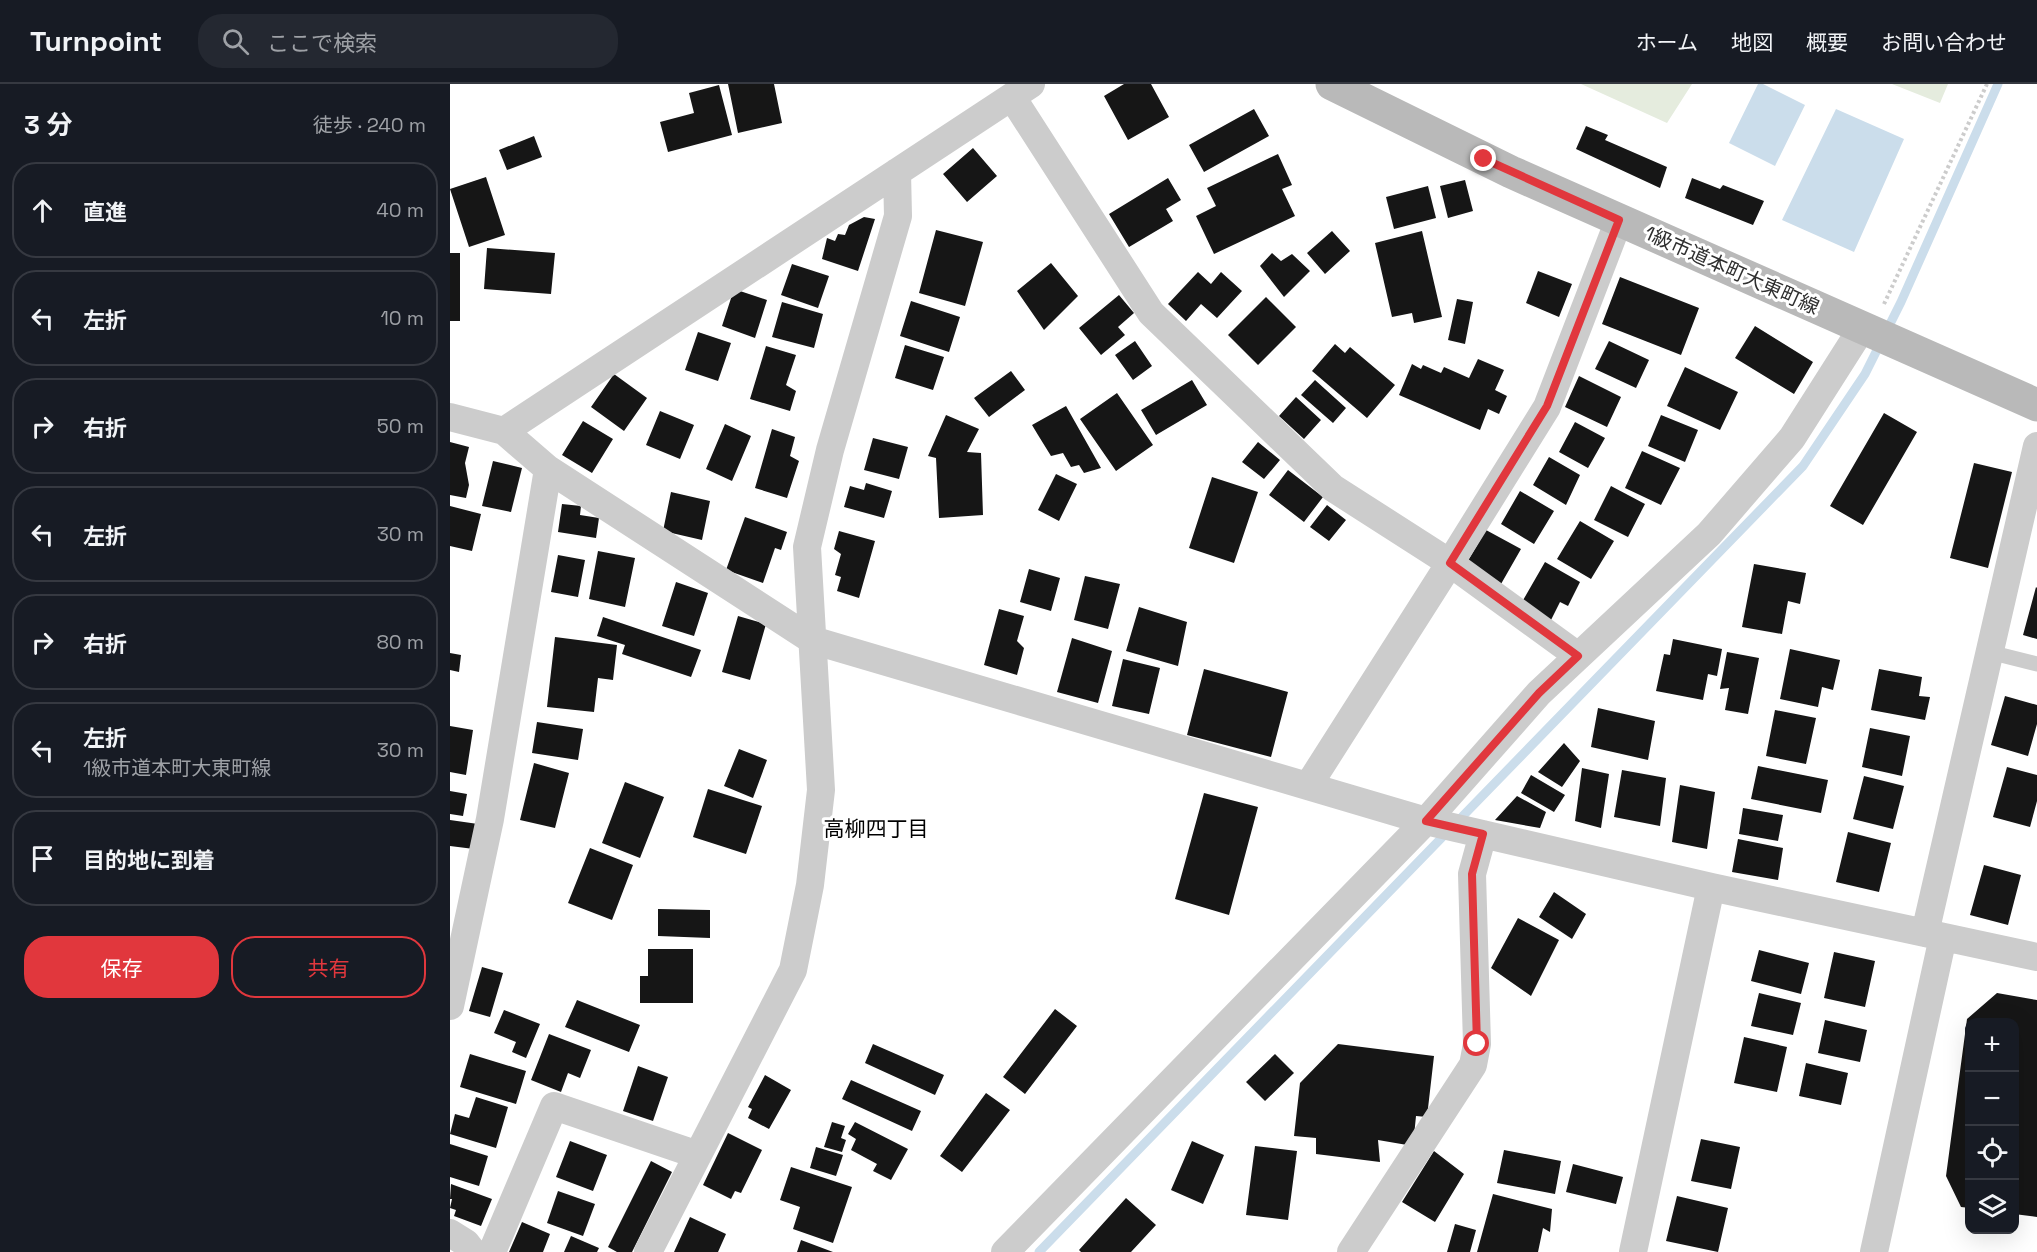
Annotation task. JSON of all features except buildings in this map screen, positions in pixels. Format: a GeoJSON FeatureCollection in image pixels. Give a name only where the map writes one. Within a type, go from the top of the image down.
{"type":"FeatureCollection","features":[{"type":"Feature","properties":{"kind":"street","name":"1級市道本町大東町線"},"geometry":{"type":"LineString","coordinates":[[1332,84],[1510,172],[1619,220],[1871,320],[2037,405]]}},
{"type":"Feature","properties":{"kind":"street"},"geometry":{"type":"LineString","coordinates":[[504,431],[1022,90],[1152,313],[1333,488],[1450,563],[1578,656]]}},
{"type":"Feature","properties":{"kind":"street"},"geometry":{"type":"LineString","coordinates":[[648,1252],[793,970],[810,885],[820,790],[807,547],[830,450],[898,216],[897,172]]}},
{"type":"Feature","properties":{"kind":"street"},"geometry":{"type":"LineString","coordinates":[[1308,786],[1547,406],[1619,220]]}},
{"type":"Feature","properties":{"kind":"street"},"geometry":{"type":"LineString","coordinates":[[1005,1252],[1426,821],[1539,693],[1709,534],[1792,438],[1871,320]]}},
{"type":"Feature","properties":{"kind":"street"},"geometry":{"type":"LineString","coordinates":[[450,417],[504,431],[548,469],[812,640],[1426,821],[1711,887],[2037,957]]}},
{"type":"Feature","properties":{"kind":"street"},"geometry":{"type":"LineString","coordinates":[[1874,1252],[1989,652],[2037,446]]}},
{"type":"Feature","properties":{"kind":"street"},"geometry":{"type":"LineString","coordinates":[[450,1006],[490,819],[548,469]]}},
{"type":"Feature","properties":{"kind":"street"},"geometry":{"type":"LineString","coordinates":[[1351,1252],[1473,1065],[1477,1044],[1472,874],[1483,834]]}},
{"type":"Feature","properties":{"kind":"street"},"geometry":{"type":"LineString","coordinates":[[1633,1252],[1711,887]]}},
{"type":"Feature","properties":{"kind":"street"},"geometry":{"type":"LineString","coordinates":[[492,1252],[554,1106],[698,1155]]}},
{"type":"Feature","properties":{"kind":"street"},"geometry":{"type":"LineString","coordinates":[[450,1233],[466,1243],[473,1252]]}},
{"type":"Feature","properties":{"kind":"lane"},"geometry":{"type":"LineString","coordinates":[[1989,652],[2037,663]]}},
{"type":"Feature","properties":{"kind":"path"},"geometry":{"type":"LineString","coordinates":[[1871,320],[1987,84]]}},
{"type":"Feature","properties":{"kind":"shaded area"},"geometry":{"type":"Polygon","coordinates":[[[1581,84],[1692,84],[1667,123],[1581,84]]]}},
{"type":"Feature","properties":{"kind":"shaded area"},"geometry":{"type":"Polygon","coordinates":[[[1892,84],[1948,84],[1940,103],[1892,84]]]}},
{"type":"Feature","properties":{"kind":"water"},"geometry":{"type":"Polygon","coordinates":[[[1758,84],[1763,84],[1805,105],[1775,166],[1729,143],[1758,84]]]}},
{"type":"Feature","properties":{"kind":"water"},"geometry":{"type":"Polygon","coordinates":[[[1836,109],[1904,139],[1854,252],[1782,220],[1836,109]]]}},
{"type":"Feature","properties":{"kind":"waterway"},"geometry":{"type":"LineString","coordinates":[[1039,1252],[1803,466],[1865,374],[1901,302],[1998,84]]}},
{"type":"Feature","properties":{"kind":"district","name":"高柳四丁目"},"geometry":{"type":"Point","coordinates":[876,828]}},
{"type":"Feature","properties":{"kind":"route"},"geometry":{"type":"LineString","coordinates":[[1477,1044],[1472,874],[1483,834],[1426,821],[1539,693],[1578,656],[1450,563],[1547,406],[1619,220],[1484,159]]}}]}
